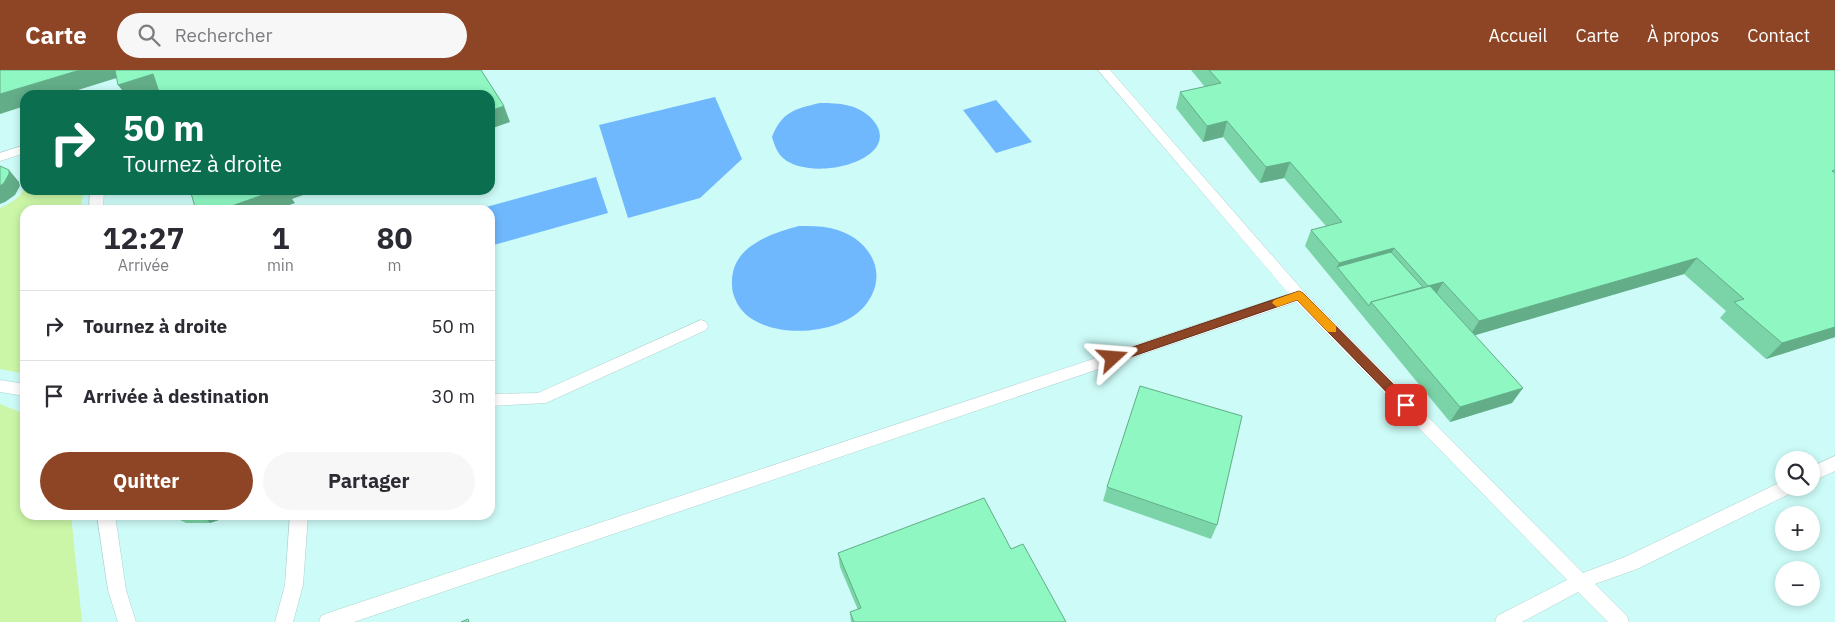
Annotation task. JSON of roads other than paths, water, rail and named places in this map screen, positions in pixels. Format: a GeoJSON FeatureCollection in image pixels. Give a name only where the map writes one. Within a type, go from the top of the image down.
{"type":"FeatureCollection","features":[{"type":"Feature","properties":{"kind":"lane"},"geometry":{"type":"LineString","coordinates":[[1104,70],[1299,296],[1620,622]]}},
{"type":"Feature","properties":{"kind":"lane"},"geometry":{"type":"LineString","coordinates":[[0,157],[20,151]]}},
{"type":"Feature","properties":{"kind":"lane"},"geometry":{"type":"LineString","coordinates":[[328,622],[1299,296]]}},
{"type":"Feature","properties":{"kind":"lane"},"geometry":{"type":"LineString","coordinates":[[495,400],[540,399],[701,326]]}},
{"type":"Feature","properties":{"kind":"lane"},"geometry":{"type":"LineString","coordinates":[[0,386],[20,389]]}},
{"type":"Feature","properties":{"kind":"lane"},"geometry":{"type":"LineString","coordinates":[[1820,470],[1835,463]]}},
{"type":"Feature","properties":{"kind":"lane"},"geometry":{"type":"LineString","coordinates":[[1504,622],[1580,582],[1631,563],[1775,493]]}},
{"type":"Feature","properties":{"kind":"lane"},"geometry":{"type":"LineString","coordinates":[[107,520],[117,590],[127,622]]}},
{"type":"Feature","properties":{"kind":"lane"},"geometry":{"type":"LineString","coordinates":[[284,622],[294,585],[299,520]]}},
{"type":"Feature","properties":{"kind":"water"},"geometry":{"type":"Polygon","coordinates":[[[715,97],[742,159],[700,198],[628,218],[599,125],[715,97]]]}},
{"type":"Feature","properties":{"kind":"water"},"geometry":{"type":"Polygon","coordinates":[[[996,100],[1032,142],[996,153],[963,110],[996,100]]]}},
{"type":"Feature","properties":{"kind":"water"},"geometry":{"type":"Polygon","coordinates":[[[820,103],[848,105],[867,114],[880,134],[877,146],[866,157],[850,164],[830,168],[811,168],[793,164],[780,155],[772,137],[780,122],[796,110],[820,103]]]}},
{"type":"Feature","properties":{"kind":"water"},"geometry":{"type":"Polygon","coordinates":[[[596,177],[608,213],[495,245],[495,205],[493,205],[596,177]]]}},
{"type":"Feature","properties":{"kind":"water"},"geometry":{"type":"Polygon","coordinates":[[[799,226],[826,227],[843,232],[864,246],[871,256],[876,278],[874,291],[867,303],[857,314],[843,322],[811,330],[793,331],[777,329],[749,317],[742,311],[733,294],[733,272],[737,261],[744,252],[764,238],[799,226]]]}}]}
